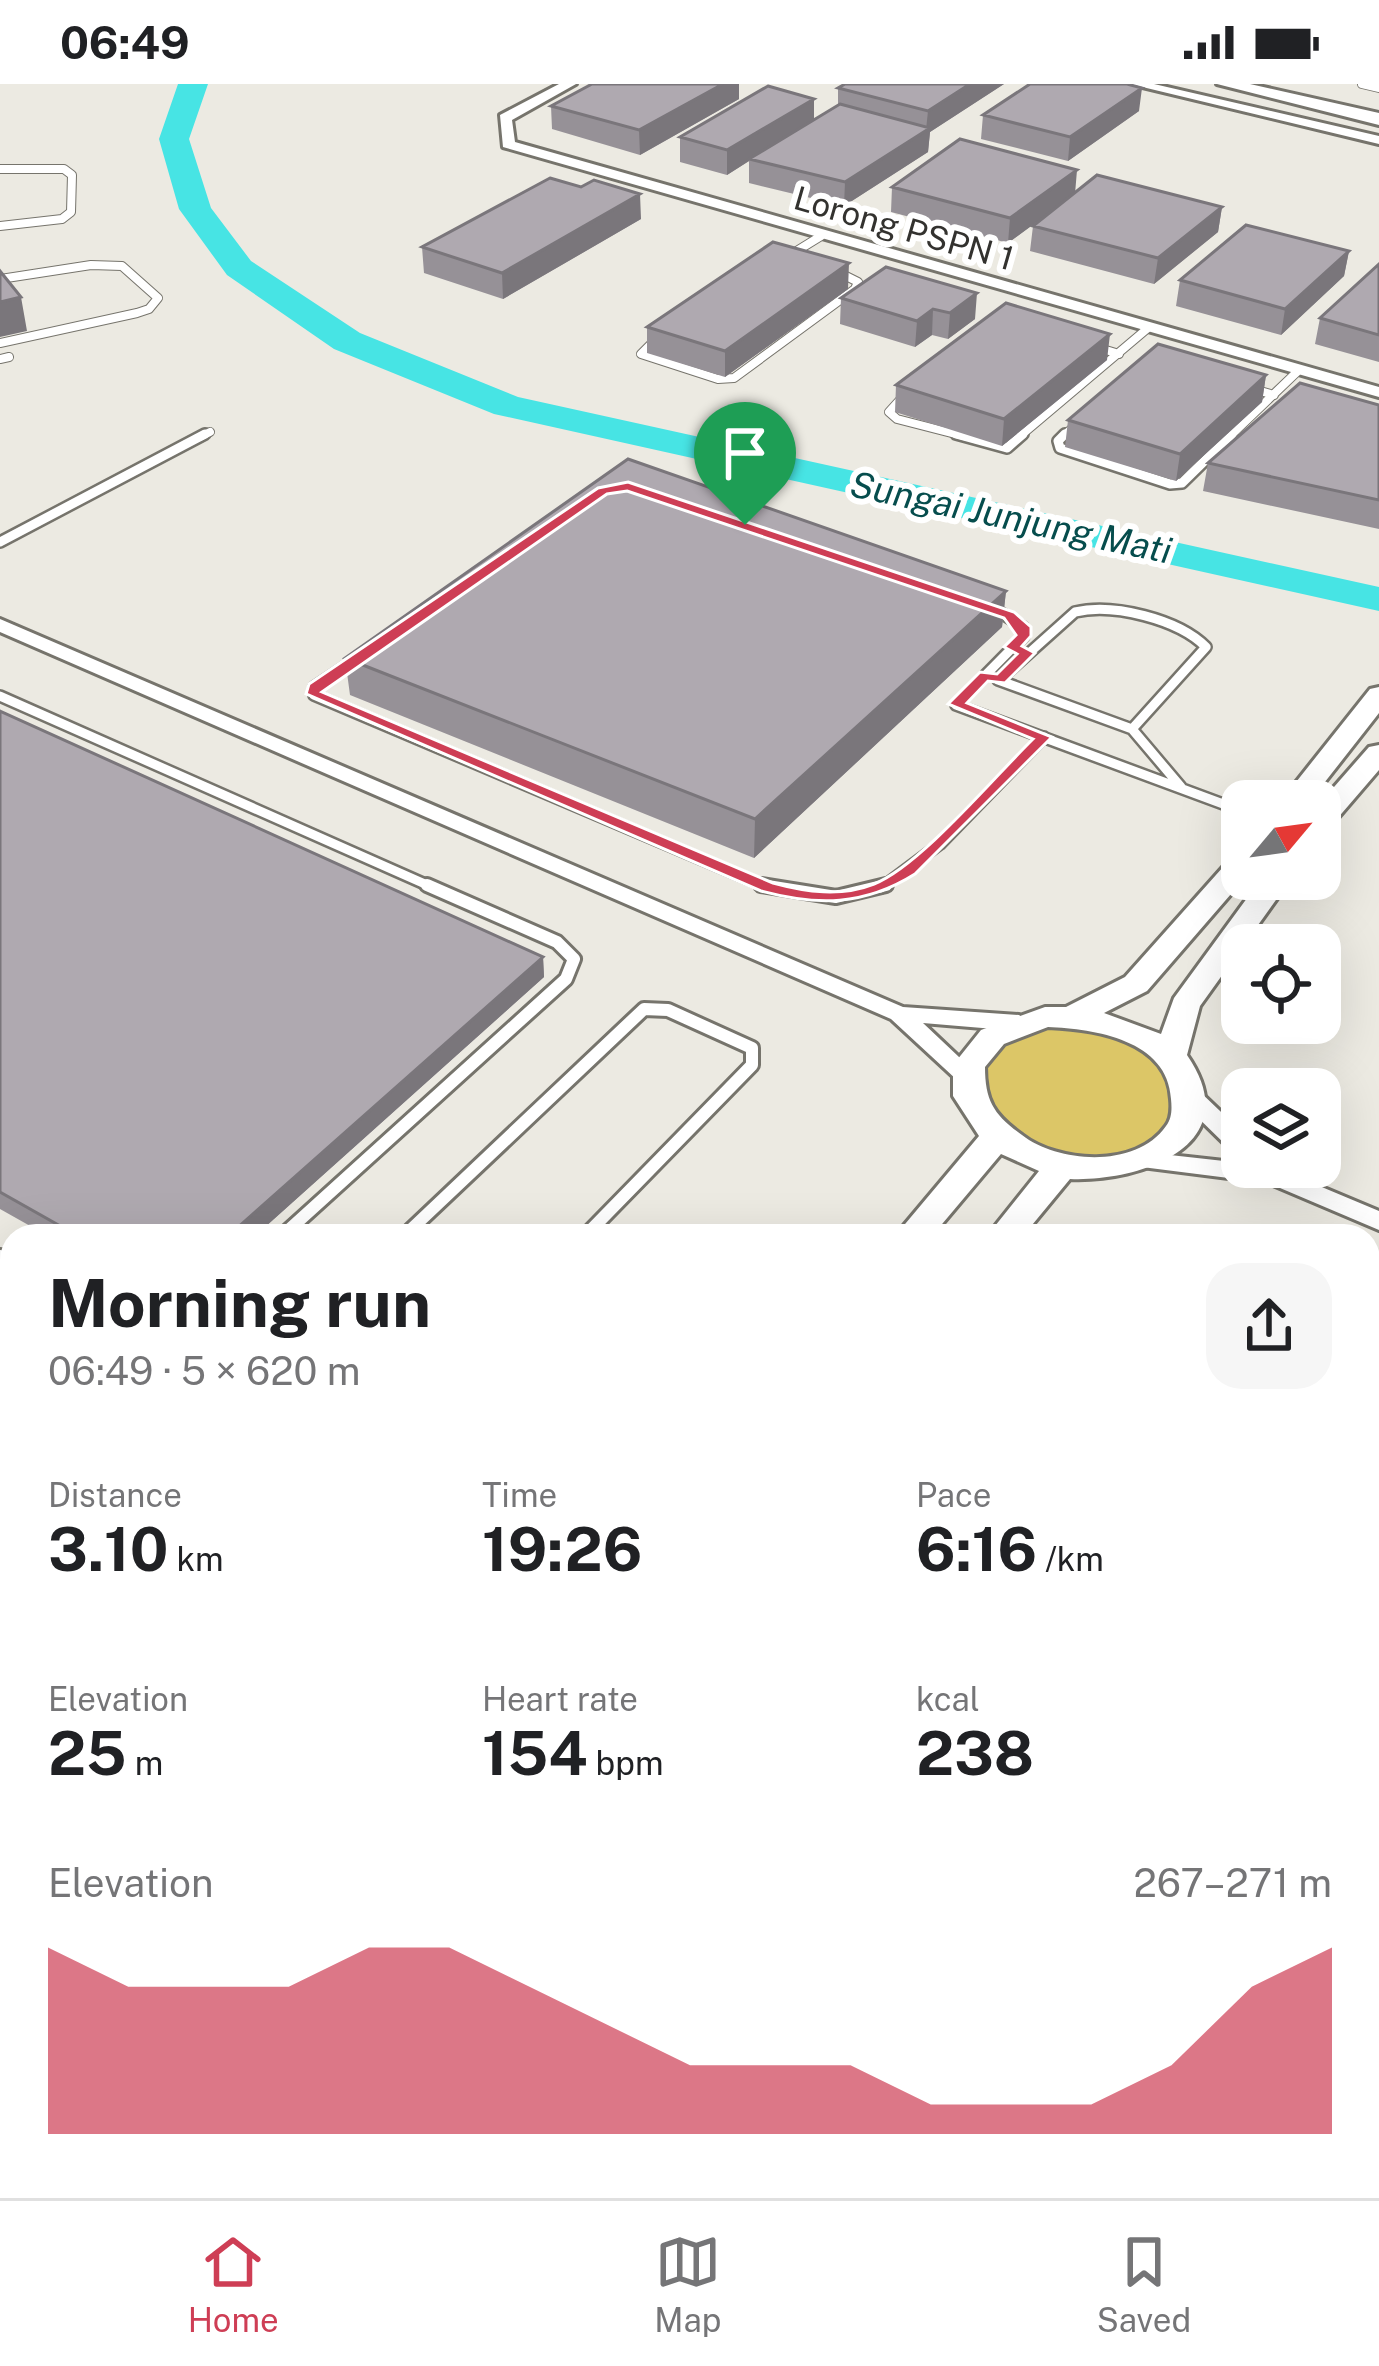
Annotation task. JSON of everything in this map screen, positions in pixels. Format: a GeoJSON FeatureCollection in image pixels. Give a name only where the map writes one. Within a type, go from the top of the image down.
{"type":"FeatureCollection","features":[{"type":"Feature","properties":{"kind":"street","name":"Lorong PSPN 1"},"geometry":{"type":"LineString","coordinates":[[569,84],[505,118],[508,144],[1379,392]]}},
{"type":"Feature","properties":{"kind":"street"},"geometry":{"type":"LineString","coordinates":[[1137,84],[1379,140]]}},
{"type":"Feature","properties":{"kind":"street"},"geometry":{"type":"LineString","coordinates":[[1226,84],[1379,119]]}},
{"type":"Feature","properties":{"kind":"street"},"geometry":{"type":"LineString","coordinates":[[1288,84],[1379,105]]}},
{"type":"Feature","properties":{"kind":"street"},"geometry":{"type":"LineString","coordinates":[[0,626],[899,1014],[1019,1023],[1073,1017],[1128,1029],[1170,1058],[1190,1095],[1221,1125]]}},
{"type":"Feature","properties":{"kind":"street"},"geometry":{"type":"LineString","coordinates":[[1311,780],[1379,695]]}},
{"type":"Feature","properties":{"kind":"street"},"geometry":{"type":"LineString","coordinates":[[1341,796],[1379,753]]}},
{"type":"Feature","properties":{"kind":"street"},"geometry":{"type":"LineString","coordinates":[[1073,1017],[1136,984],[1221,887]]}},
{"type":"Feature","properties":{"kind":"street"},"geometry":{"type":"LineString","coordinates":[[1170,1058],[1185,1005],[1261,900]]}},
{"type":"Feature","properties":{"kind":"street"},"geometry":{"type":"LineString","coordinates":[[899,1014],[964,1074]]}},
{"type":"Feature","properties":{"kind":"street"},"geometry":{"type":"LineString","coordinates":[[1019,1023],[993,1035],[974,1053],[964,1074],[965,1096],[976,1119],[995,1138],[1025,1156],[1061,1167],[1104,1168],[1143,1160],[1221,1167]]}},
{"type":"Feature","properties":{"kind":"street"},"geometry":{"type":"LineString","coordinates":[[1143,1160],[1171,1143],[1186,1120],[1190,1095]]}},
{"type":"Feature","properties":{"kind":"street"},"geometry":{"type":"LineString","coordinates":[[922,1224],[995,1138]]}},
{"type":"Feature","properties":{"kind":"street"},"geometry":{"type":"LineString","coordinates":[[1014,1224],[1061,1167]]}},
{"type":"Feature","properties":{"kind":"street"},"geometry":{"type":"LineString","coordinates":[[1306,1188],[1379,1221]]}},
{"type":"Feature","properties":{"kind":"lane"},"geometry":{"type":"LineString","coordinates":[[1362,84],[1379,88]]}},
{"type":"Feature","properties":{"kind":"lane"},"geometry":{"type":"LineString","coordinates":[[0,169],[64,169],[72,175],[71,212],[62,218],[0,226]]}},
{"type":"Feature","properties":{"kind":"lane"},"geometry":{"type":"LineString","coordinates":[[774,260],[790,257],[821,236]]}},
{"type":"Feature","properties":{"kind":"lane"},"geometry":{"type":"LineString","coordinates":[[790,257],[808,263]]}},
{"type":"Feature","properties":{"kind":"lane"},"geometry":{"type":"LineString","coordinates":[[0,279],[91,265],[122,266],[158,298],[149,309],[136,313],[0,343]]}},
{"type":"Feature","properties":{"kind":"lane"},"geometry":{"type":"LineString","coordinates":[[661,336],[641,354],[718,379],[734,378],[855,289],[858,282],[827,269]]}},
{"type":"Feature","properties":{"kind":"lane"},"geometry":{"type":"LineString","coordinates":[[926,377],[893,402],[889,412],[897,419],[1007,448],[1148,328]]}},
{"type":"Feature","properties":{"kind":"lane"},"geometry":{"type":"LineString","coordinates":[[1078,342],[1119,354]]}},
{"type":"Feature","properties":{"kind":"lane"},"geometry":{"type":"LineString","coordinates":[[1092,411],[1058,441],[1060,448],[1170,484],[1182,483],[1299,370]]}},
{"type":"Feature","properties":{"kind":"lane"},"geometry":{"type":"LineString","coordinates":[[1231,382],[1274,395]]}},
{"type":"Feature","properties":{"kind":"lane"},"geometry":{"type":"LineString","coordinates":[[0,542],[210,433]]}},
{"type":"Feature","properties":{"kind":"lane"},"geometry":{"type":"LineString","coordinates":[[977,601],[1009,615],[1023,627],[1024,636],[956,704],[1221,803]]}},
{"type":"Feature","properties":{"kind":"lane"},"geometry":{"type":"LineString","coordinates":[[1000,680],[1075,612],[1104,609],[1197,638],[1206,647],[1132,729]]}},
{"type":"Feature","properties":{"kind":"lane"},"geometry":{"type":"LineString","coordinates":[[1012,647],[1028,653]]}},
{"type":"Feature","properties":{"kind":"lane"},"geometry":{"type":"LineString","coordinates":[[372,648],[314,687],[314,694],[767,887],[805,897],[863,892],[882,887],[909,870],[1044,737]]}},
{"type":"Feature","properties":{"kind":"lane"},"geometry":{"type":"LineString","coordinates":[[985,675],[1132,729],[1182,788]]}},
{"type":"Feature","properties":{"kind":"lane"},"geometry":{"type":"LineString","coordinates":[[0,696],[557,942],[574,959],[566,979],[295,1224]]}},
{"type":"Feature","properties":{"kind":"lane"},"geometry":{"type":"LineString","coordinates":[[417,1224],[644,1010],[668,1010],[752,1048],[752,1065],[597,1224]]}},
{"type":"Feature","properties":{"kind":"shaded area"},"geometry":{"type":"Polygon","coordinates":[[[1050,1025],[1107,1033],[1140,1046],[1158,1060],[1174,1093],[1172,1110],[1152,1140],[1114,1157],[1072,1160],[999,1131],[979,1064],[995,1045],[1050,1025]]]}},
{"type":"Feature","properties":{"kind":"building"},"geometry":{"type":"Polygon","coordinates":[[[592,84],[723,84],[639,130],[551,106],[592,84]]]}},
{"type":"Feature","properties":{"kind":"building"},"geometry":{"type":"Polygon","coordinates":[[[845,84],[970,84],[928,111],[838,88],[845,84]]]}},
{"type":"Feature","properties":{"kind":"building"},"geometry":{"type":"Polygon","coordinates":[[[1030,84],[1142,88],[1070,137],[983,115],[1030,84]]]}},
{"type":"Feature","properties":{"kind":"building"},"geometry":{"type":"Polygon","coordinates":[[[768,86],[814,99],[727,150],[680,137],[768,86]]]}},
{"type":"Feature","properties":{"kind":"building"},"geometry":{"type":"Polygon","coordinates":[[[840,104],[930,128],[845,182],[749,159],[840,104]]]}},
{"type":"Feature","properties":{"kind":"building"},"geometry":{"type":"Polygon","coordinates":[[[960,139],[1077,170],[1010,218],[892,187],[960,139]]]}},
{"type":"Feature","properties":{"kind":"building"},"geometry":{"type":"Polygon","coordinates":[[[1097,175],[1222,207],[1158,258],[1033,226],[1097,175]]]}},
{"type":"Feature","properties":{"kind":"building"},"geometry":{"type":"Polygon","coordinates":[[[550,178],[581,187],[594,180],[640,194],[502,273],[422,247],[550,178]]]}},
{"type":"Feature","properties":{"kind":"building"},"geometry":{"type":"Polygon","coordinates":[[[1246,225],[1349,251],[1285,309],[1180,280],[1246,225]]]}},
{"type":"Feature","properties":{"kind":"building"},"geometry":{"type":"Polygon","coordinates":[[[773,242],[849,263],[725,351],[647,327],[773,242]]]}},
{"type":"Feature","properties":{"kind":"building"},"geometry":{"type":"Polygon","coordinates":[[[1379,264],[1379,335],[1320,318],[1379,264]]]}},
{"type":"Feature","properties":{"kind":"building"},"geometry":{"type":"Polygon","coordinates":[[[886,267],[977,293],[950,313],[933,309],[917,321],[841,298],[886,267]]]}},
{"type":"Feature","properties":{"kind":"building"},"geometry":{"type":"Polygon","coordinates":[[[0,271],[21,297],[0,302],[0,271]]]}},
{"type":"Feature","properties":{"kind":"building"},"geometry":{"type":"Polygon","coordinates":[[[1006,303],[1110,334],[1004,419],[896,385],[1006,303]]]}},
{"type":"Feature","properties":{"kind":"building"},"geometry":{"type":"Polygon","coordinates":[[[1158,344],[1266,375],[1180,454],[1068,420],[1158,344]]]}},
{"type":"Feature","properties":{"kind":"building"},"geometry":{"type":"Polygon","coordinates":[[[1300,383],[1379,405],[1379,500],[1208,463],[1300,383]]]}},
{"type":"Feature","properties":{"kind":"building"},"geometry":{"type":"Polygon","coordinates":[[[628,459],[1006,591],[755,819],[345,658],[628,459]]]}},
{"type":"Feature","properties":{"kind":"building"},"geometry":{"type":"Polygon","coordinates":[[[0,711],[543,957],[242,1224],[57,1224],[0,1192],[0,711]]]}},
{"type":"Feature","properties":{"kind":"waterway","name":"Sungai Junjung Mati"},"geometry":{"type":"LineString","coordinates":[[193,84],[174,139],[195,209],[239,268],[347,341],[507,406],[1379,599]]}},
{"type":"Feature","properties":{"kind":"route"},"geometry":{"type":"LineString","coordinates":[[628,487],[745,525],[977,601],[1023,627],[1024,636],[1012,647],[1028,653],[1000,680],[985,675],[956,704],[1044,737],[909,870],[882,887],[845,897],[805,897],[767,887],[314,694],[314,687],[603,490],[628,487]]}}]}
